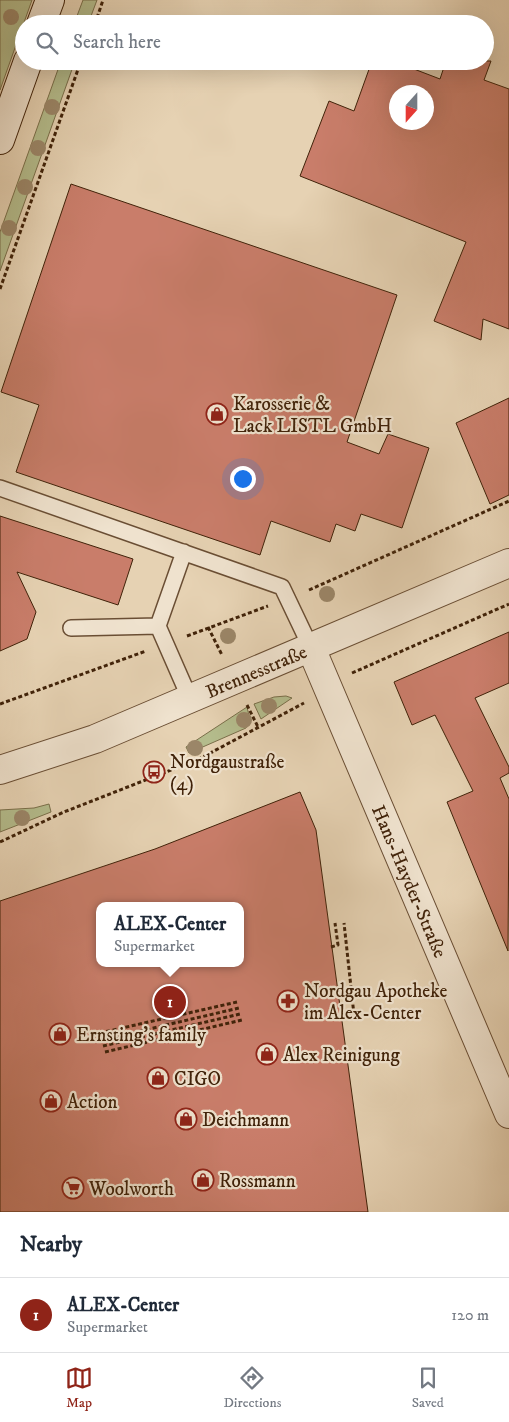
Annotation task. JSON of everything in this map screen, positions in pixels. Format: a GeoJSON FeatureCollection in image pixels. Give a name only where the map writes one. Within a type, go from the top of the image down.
{"type":"FeatureCollection","features":[{"type":"Feature","properties":{"kind":"street"},"geometry":{"type":"LineString","coordinates":[[44,15],[50,0]]}},
{"type":"Feature","properties":{"kind":"street"},"geometry":{"type":"LineString","coordinates":[[0,140],[25,70]]}},
{"type":"Feature","properties":{"kind":"street","name":"Brennesstraße"},"geometry":{"type":"LineString","coordinates":[[0,770],[95,739],[509,562]]}},
{"type":"Feature","properties":{"kind":"street","name":"Hans-Hayder-Straße"},"geometry":{"type":"LineString","coordinates":[[311,648],[509,1114]]}},
{"type":"Feature","properties":{"kind":"lane"},"geometry":{"type":"LineString","coordinates":[[0,488],[282,587],[311,648]]}},
{"type":"Feature","properties":{"kind":"lane"},"geometry":{"type":"LineString","coordinates":[[184,552],[158,626],[190,699]]}},
{"type":"Feature","properties":{"kind":"lane"},"geometry":{"type":"LineString","coordinates":[[70,628],[158,626]]}},
{"type":"Feature","properties":{"kind":"path"},"geometry":{"type":"LineString","coordinates":[[98,15],[103,0]]}},
{"type":"Feature","properties":{"kind":"path"},"geometry":{"type":"LineString","coordinates":[[0,289],[78,70]]}},
{"type":"Feature","properties":{"kind":"path"},"geometry":{"type":"LineString","coordinates":[[0,704],[288,599],[509,501]]}},
{"type":"Feature","properties":{"kind":"path"},"geometry":{"type":"LineString","coordinates":[[0,842],[64,812],[155,774],[199,759],[328,689],[359,668],[509,604]]}},
{"type":"Feature","properties":{"kind":"path"},"geometry":{"type":"LineString","coordinates":[[331,947],[338,946],[335,923]]}},
{"type":"Feature","properties":{"kind":"path"},"geometry":{"type":"LineString","coordinates":[[341,1016],[354,1015],[344,923]]}},
{"type":"Feature","properties":{"kind":"path"},"geometry":{"type":"LineString","coordinates":[[338,995],[352,994]]}},
{"type":"Feature","properties":{"kind":"path"},"geometry":{"type":"LineString","coordinates":[[100,1033],[237,1002]]}},
{"type":"Feature","properties":{"kind":"path"},"geometry":{"type":"LineString","coordinates":[[102,1040],[239,1008]]}},
{"type":"Feature","properties":{"kind":"path"},"geometry":{"type":"LineString","coordinates":[[103,1046],[240,1014]]}},
{"type":"Feature","properties":{"kind":"path"},"geometry":{"type":"LineString","coordinates":[[105,1052],[242,1020]]}},
{"type":"Feature","properties":{"kind":"green space"},"geometry":{"type":"Polygon","coordinates":[[[0,0],[32,0],[27,15],[15,15],[15,48],[0,90],[0,0]]]}},
{"type":"Feature","properties":{"kind":"green space"},"geometry":{"type":"Polygon","coordinates":[[[83,0],[97,0],[91,15],[77,15],[83,0]]]}},
{"type":"Feature","properties":{"kind":"green space"},"geometry":{"type":"Polygon","coordinates":[[[58,70],[72,70],[0,271],[0,232],[58,70]]]}},
{"type":"Feature","properties":{"kind":"green space"},"geometry":{"type":"Polygon","coordinates":[[[286,696],[292,698],[261,719],[254,704],[274,697],[286,696]]]}},
{"type":"Feature","properties":{"kind":"green space"},"geometry":{"type":"Polygon","coordinates":[[[247,707],[250,720],[246,728],[189,753],[186,747],[247,707]]]}},
{"type":"Feature","properties":{"kind":"green space"},"geometry":{"type":"Polygon","coordinates":[[[49,804],[51,812],[0,832],[0,810],[34,808],[49,804]]]}},
{"type":"Feature","properties":{"kind":"building"},"geometry":{"type":"Polygon","coordinates":[[[369,70],[416,70],[440,79],[443,70],[488,70],[484,80],[509,89],[509,329],[483,319],[481,340],[434,321],[466,242],[300,176],[329,101],[354,111],[369,70]]]}},
{"type":"Feature","properties":{"kind":"building"},"geometry":{"type":"Polygon","coordinates":[[[71,184],[397,295],[347,442],[379,454],[388,434],[429,448],[402,528],[361,514],[355,531],[336,524],[330,542],[271,521],[260,555],[16,472],[39,405],[1,392],[71,184]]]}},
{"type":"Feature","properties":{"kind":"building"},"geometry":{"type":"Polygon","coordinates":[[[509,398],[509,495],[490,504],[456,423],[509,398]]]}},
{"type":"Feature","properties":{"kind":"building"},"geometry":{"type":"Polygon","coordinates":[[[0,516],[133,559],[118,605],[17,572],[36,612],[27,639],[0,651],[0,516]]]}},
{"type":"Feature","properties":{"kind":"building"},"geometry":{"type":"Polygon","coordinates":[[[509,632],[509,683],[475,698],[509,767],[509,773],[500,778],[509,799],[508,951],[447,802],[473,791],[435,715],[412,725],[394,682],[509,632]]]}},
{"type":"Feature","properties":{"kind":"building"},"geometry":{"type":"Polygon","coordinates":[[[300,792],[316,830],[368,1212],[0,1212],[0,901],[155,849],[300,792]]]}},
{"type":"Feature","properties":{"kind":"place","name":"Karosserie & Lack LISTL GmbH"},"geometry":{"type":"Point","coordinates":[217,414]}},
{"type":"Feature","properties":{"kind":"place","name":"Nordgaustraße (4)"},"geometry":{"type":"Point","coordinates":[154,772]}},
{"type":"Feature","properties":{"kind":"place","name":"Nordgau Apotheke im Alex-Center"},"geometry":{"type":"Point","coordinates":[288,1001]}},
{"type":"Feature","properties":{"kind":"place","name":"ALEX-Center"},"geometry":{"type":"Point","coordinates":[170,1002]}},
{"type":"Feature","properties":{"kind":"place","name":"Ernsting's family"},"geometry":{"type":"Point","coordinates":[60,1034]}},
{"type":"Feature","properties":{"kind":"place","name":"Alex Reinigung"},"geometry":{"type":"Point","coordinates":[267,1054]}},
{"type":"Feature","properties":{"kind":"place","name":"CIGO"},"geometry":{"type":"Point","coordinates":[158,1078]}},
{"type":"Feature","properties":{"kind":"place","name":"Action"},"geometry":{"type":"Point","coordinates":[51,1101]}},
{"type":"Feature","properties":{"kind":"place","name":"Deichmann"},"geometry":{"type":"Point","coordinates":[186,1119]}},
{"type":"Feature","properties":{"kind":"place","name":"Rossmann"},"geometry":{"type":"Point","coordinates":[203,1180]}},
{"type":"Feature","properties":{"kind":"place","name":"Woolworth"},"geometry":{"type":"Point","coordinates":[73,1188]}}]}
